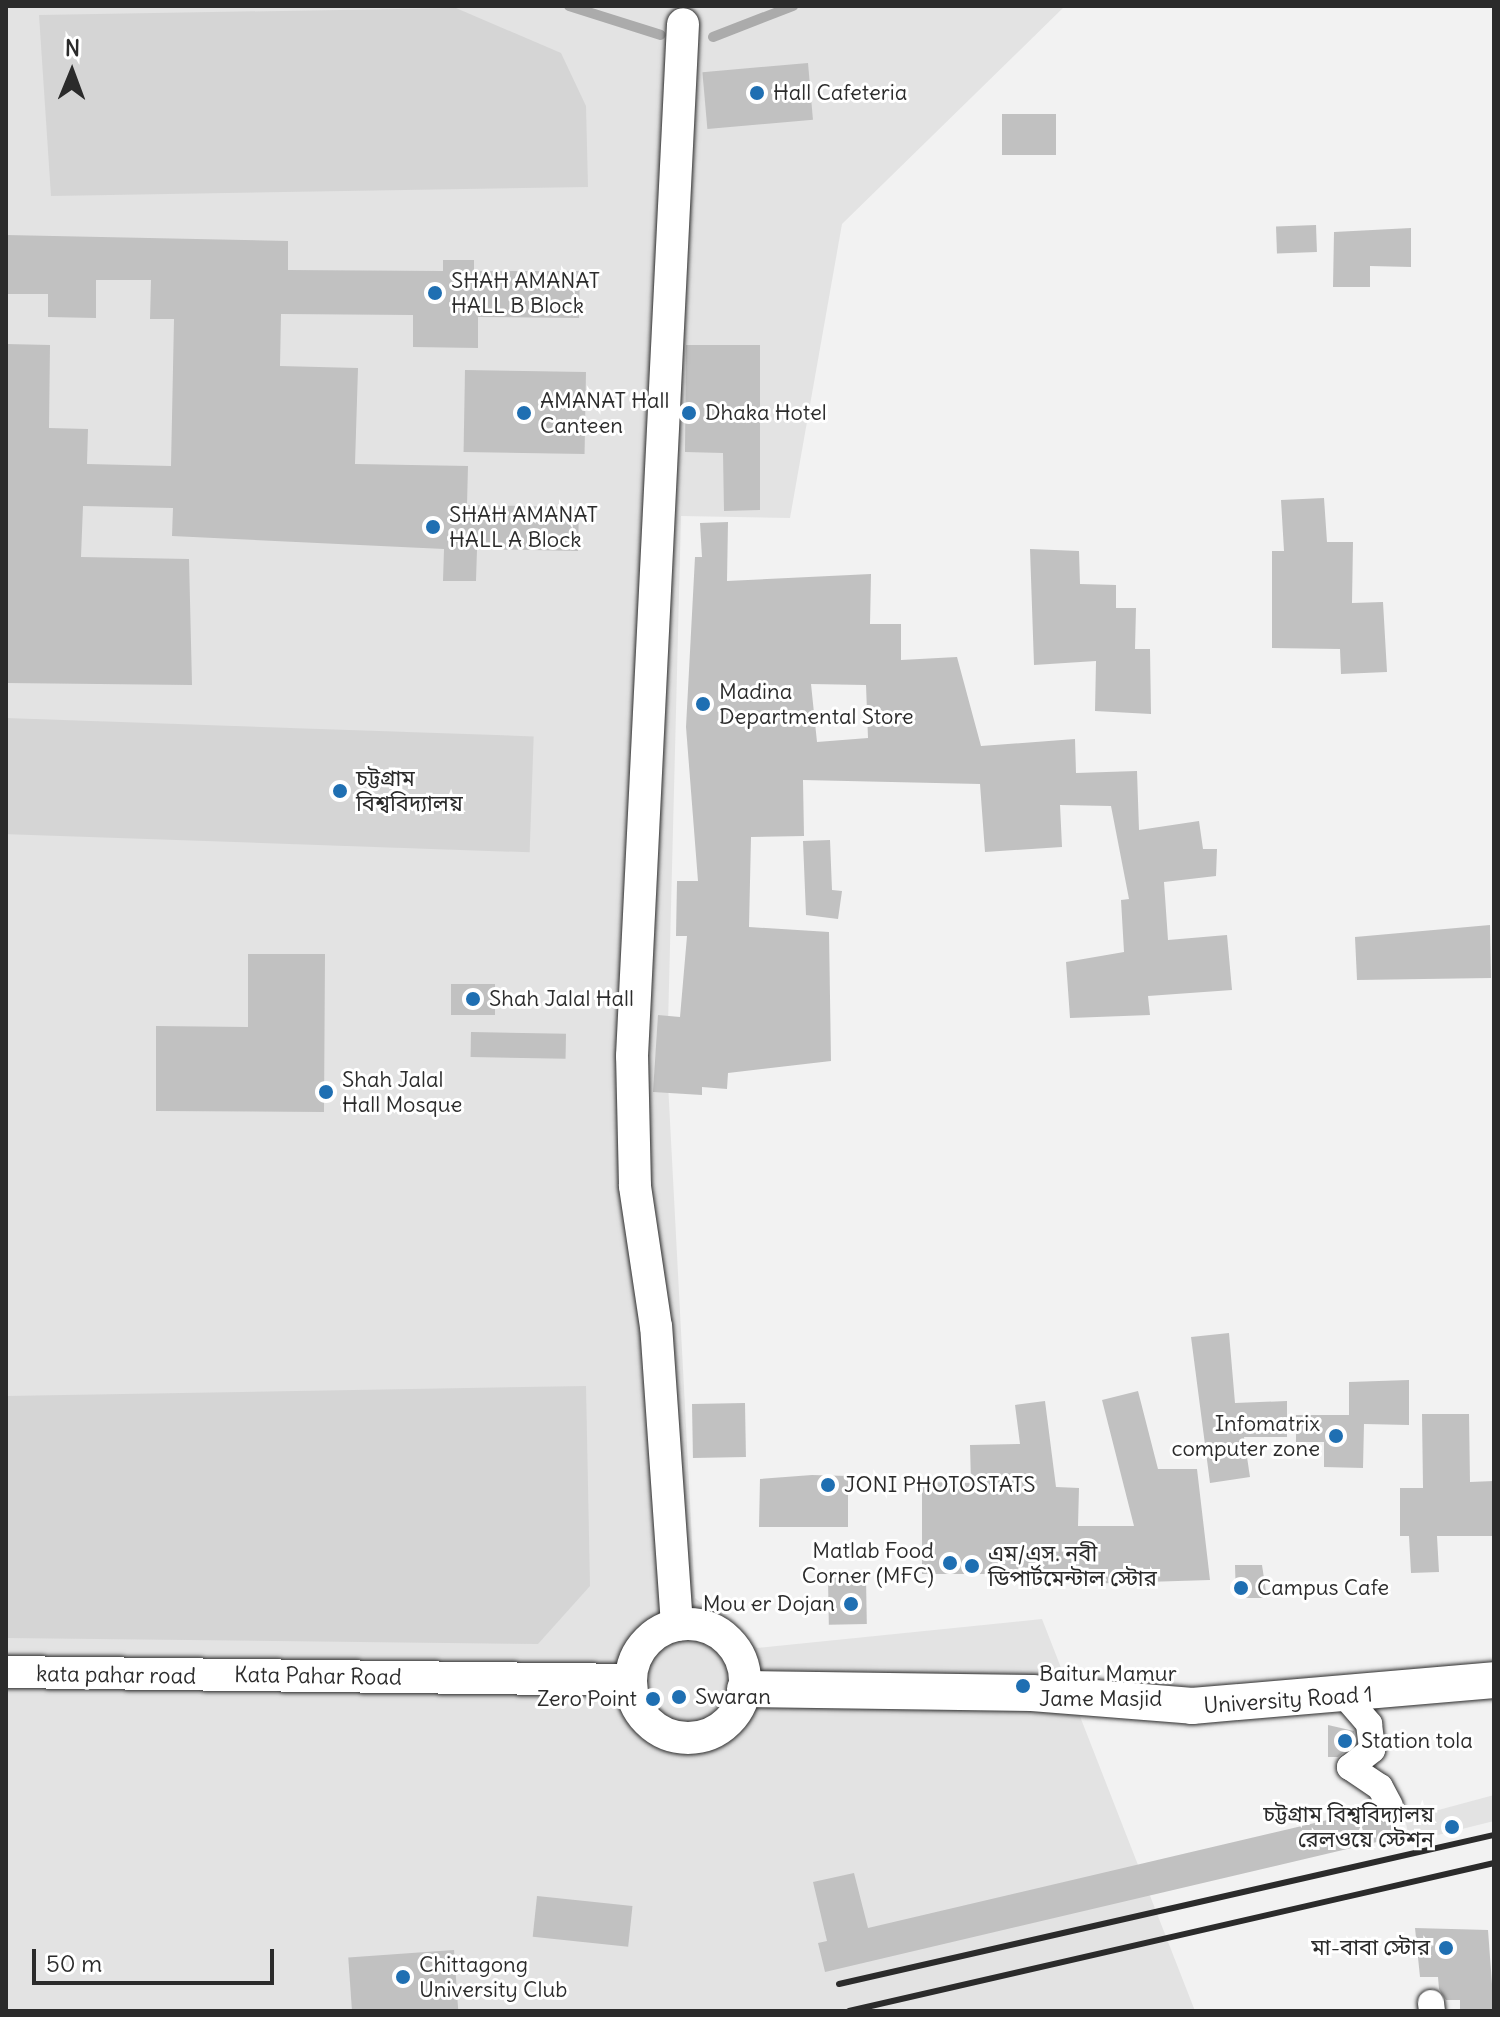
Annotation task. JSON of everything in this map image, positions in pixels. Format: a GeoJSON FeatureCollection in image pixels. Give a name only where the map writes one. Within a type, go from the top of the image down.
{"type":"FeatureCollection","features":[{"type":"Feature","properties":{"kind":"main road","name":"University Road 1"},"geometry":{"type":"LineString","coordinates":[[745,1689],[1032,1693],[1192,1706],[1345,1696],[1494,1680]]}},
{"type":"Feature","properties":{"kind":"street"},"geometry":{"type":"LineString","coordinates":[[677,1625],[656,1327],[635,1186],[632,1056],[683,24]]}},
{"type":"Feature","properties":{"kind":"street"},"geometry":{"type":"LineString","coordinates":[[677,1625],[713,1628],[728,1639],[745,1670],[745,1689],[722,1727],[688,1738],[670,1735],[641,1714],[630,1680],[639,1651],[677,1625]]}},
{"type":"Feature","properties":{"kind":"street","name":"Kata Pahar Road"},"geometry":{"type":"LineString","coordinates":[[6,1673],[630,1680]]}},
{"type":"Feature","properties":{"kind":"street","name":"kata pahar road"},"geometry":{"type":"LineString","coordinates":[[6,1673],[561,1681]]}},
{"type":"Feature","properties":{"kind":"street"},"geometry":{"type":"LineString","coordinates":[[1345,1696],[1369,1724],[1372,1750],[1350,1767],[1380,1787],[1390,1806]]}},
{"type":"Feature","properties":{"kind":"shaded area","name":"চট্টগ্রাম বিশ্ববিদ্যালয়"},"geometry":{"type":"Polygon","coordinates":[[[6,6],[1065,6],[842,224],[790,518],[681,516],[667,1064],[695,1598],[757,1648],[1042,1619],[1195,2011],[6,2011],[6,6]]]}},
{"type":"Feature","properties":{"kind":"shaded area"},"geometry":{"type":"Polygon","coordinates":[[[456,8],[561,53],[586,106],[588,187],[51,196],[39,15],[456,8]]]}},
{"type":"Feature","properties":{"kind":"shaded area"},"geometry":{"type":"Polygon","coordinates":[[[6,718],[534,736],[530,852],[6,834],[6,718]]]}},
{"type":"Feature","properties":{"kind":"shaded area"},"geometry":{"type":"Polygon","coordinates":[[[586,1386],[590,1586],[538,1644],[6,1638],[6,1396],[586,1386]]]}},
{"type":"Feature","properties":{"kind":"shaded area"},"geometry":{"type":"Polygon","coordinates":[[[1494,1795],[1494,1821],[1410,1842],[1405,1819],[1494,1795]]]}},
{"type":"Feature","properties":{"kind":"building","name":"Hall Cafeteria"},"geometry":{"type":"Polygon","coordinates":[[[808,63],[813,120],[707,129],[702,72],[808,63]]]}},
{"type":"Feature","properties":{"kind":"building"},"geometry":{"type":"Polygon","coordinates":[[[1002,114],[1056,114],[1056,155],[1002,155],[1002,114]]]}},
{"type":"Feature","properties":{"kind":"building"},"geometry":{"type":"Polygon","coordinates":[[[1316,225],[1317,252],[1277,253],[1276,226],[1316,225]]]}},
{"type":"Feature","properties":{"kind":"building"},"geometry":{"type":"Polygon","coordinates":[[[1411,228],[1411,267],[1370,266],[1370,287],[1333,287],[1334,232],[1411,228]]]}},
{"type":"Feature","properties":{"kind":"building"},"geometry":{"type":"Polygon","coordinates":[[[6,235],[288,241],[288,270],[443,271],[443,260],[474,260],[474,271],[580,271],[579,318],[478,317],[478,348],[413,347],[413,315],[281,314],[280,366],[358,368],[355,464],[468,466],[467,505],[579,507],[578,551],[477,549],[476,581],[443,581],[444,549],[172,536],[173,508],[83,506],[81,557],[189,559],[192,685],[6,683],[6,344],[50,345],[49,428],[88,429],[87,464],[171,466],[174,319],[150,319],[151,280],[96,280],[96,318],[48,317],[48,294],[6,294],[6,235]]]}},
{"type":"Feature","properties":{"kind":"building"},"geometry":{"type":"Polygon","coordinates":[[[686,345],[760,345],[760,510],[724,511],[723,453],[685,452],[686,345]]]}},
{"type":"Feature","properties":{"kind":"building","name":"AMANAT Hall Canteen"},"geometry":{"type":"Polygon","coordinates":[[[465,370],[586,372],[585,454],[464,452],[465,370]]]}},
{"type":"Feature","properties":{"kind":"building"},"geometry":{"type":"Polygon","coordinates":[[[1324,498],[1327,542],[1353,542],[1352,603],[1383,602],[1387,672],[1341,674],[1340,649],[1272,648],[1272,551],[1284,551],[1281,500],[1324,498]]]}},
{"type":"Feature","properties":{"kind":"building"},"geometry":{"type":"Polygon","coordinates":[[[728,522],[727,581],[871,574],[870,624],[901,624],[901,660],[957,657],[981,746],[1075,739],[1076,773],[1137,771],[1139,830],[1199,821],[1203,849],[1217,849],[1216,876],[1164,882],[1168,940],[1227,935],[1232,990],[1148,996],[1150,1015],[1070,1018],[1066,962],[1124,952],[1121,900],[1129,899],[1111,806],[1060,805],[1062,847],[985,852],[980,784],[803,780],[804,836],[751,837],[749,927],[829,932],[831,1061],[728,1073],[727,1089],[702,1087],[702,1095],[653,1092],[658,1015],[680,1017],[687,936],[676,936],[677,881],[698,881],[686,727],[695,557],[702,557],[700,523],[728,522]],[[811,684],[817,742],[868,738],[866,685],[811,684]]]}},
{"type":"Feature","properties":{"kind":"building"},"geometry":{"type":"Polygon","coordinates":[[[1030,549],[1079,551],[1080,584],[1116,585],[1116,608],[1136,608],[1135,649],[1150,649],[1151,714],[1095,711],[1096,661],[1034,665],[1030,549]]]}},
{"type":"Feature","properties":{"kind":"building"},"geometry":{"type":"Polygon","coordinates":[[[830,840],[832,890],[842,891],[838,919],[806,915],[803,841],[830,840]]]}},
{"type":"Feature","properties":{"kind":"building"},"geometry":{"type":"Polygon","coordinates":[[[1490,925],[1491,978],[1357,980],[1355,937],[1490,925]]]}},
{"type":"Feature","properties":{"kind":"building"},"geometry":{"type":"Polygon","coordinates":[[[248,954],[325,954],[324,1112],[156,1111],[156,1026],[248,1027],[248,954]]]}},
{"type":"Feature","properties":{"kind":"building"},"geometry":{"type":"Polygon","coordinates":[[[451,984],[495,984],[495,1015],[451,1015],[451,984]]]}},
{"type":"Feature","properties":{"kind":"building"},"geometry":{"type":"Polygon","coordinates":[[[471,1032],[566,1034],[566,1059],[471,1057],[471,1032]]]}},
{"type":"Feature","properties":{"kind":"building"},"geometry":{"type":"Polygon","coordinates":[[[1229,1333],[1235,1403],[1287,1401],[1287,1437],[1244,1437],[1250,1477],[1210,1483],[1191,1337],[1229,1333]]]}},
{"type":"Feature","properties":{"kind":"building"},"geometry":{"type":"Polygon","coordinates":[[[1409,1380],[1409,1425],[1364,1424],[1363,1468],[1324,1467],[1324,1442],[1296,1442],[1296,1415],[1349,1415],[1349,1382],[1409,1380]]]}},
{"type":"Feature","properties":{"kind":"building"},"geometry":{"type":"Polygon","coordinates":[[[1138,1391],[1158,1469],[1197,1469],[1210,1580],[1081,1584],[1081,1574],[922,1574],[922,1482],[971,1483],[970,1445],[1020,1444],[1015,1405],[1045,1401],[1056,1487],[1079,1488],[1078,1526],[1134,1526],[1102,1400],[1138,1391]]]}},
{"type":"Feature","properties":{"kind":"building"},"geometry":{"type":"Polygon","coordinates":[[[745,1403],[746,1457],[693,1458],[692,1404],[745,1403]]]}},
{"type":"Feature","properties":{"kind":"building"},"geometry":{"type":"Polygon","coordinates":[[[1422,1414],[1469,1414],[1470,1482],[1494,1481],[1494,1536],[1437,1536],[1439,1572],[1411,1573],[1409,1536],[1400,1536],[1400,1488],[1423,1488],[1422,1414]]]}},
{"type":"Feature","properties":{"kind":"building"},"geometry":{"type":"Polygon","coordinates":[[[848,1476],[848,1527],[759,1527],[760,1479],[848,1476]]]}},
{"type":"Feature","properties":{"kind":"building"},"geometry":{"type":"Polygon","coordinates":[[[1235,1565],[1262,1565],[1267,1598],[1236,1598],[1235,1565]]]}},
{"type":"Feature","properties":{"kind":"building"},"geometry":{"type":"Polygon","coordinates":[[[866,1577],[867,1624],[829,1625],[828,1578],[866,1577]]]}},
{"type":"Feature","properties":{"kind":"building","name":"Station tola"},"geometry":{"type":"Polygon","coordinates":[[[1328,1725],[1354,1731],[1355,1743],[1338,1757],[1328,1757],[1328,1725]]]}},
{"type":"Feature","properties":{"kind":"building","name":"চট্টগ্রাম বিশ্ববিদ্যালয় রেলওয়ে স্টেশন"},"geometry":{"type":"Polygon","coordinates":[[[1374,1809],[1394,1821],[1398,1837],[825,1972],[818,1943],[827,1941],[813,1882],[854,1873],[868,1928],[1374,1809]]]}},
{"type":"Feature","properties":{"kind":"building"},"geometry":{"type":"Polygon","coordinates":[[[537,1896],[632,1906],[628,1947],[533,1937],[537,1896]]]}},
{"type":"Feature","properties":{"kind":"building"},"geometry":{"type":"Polygon","coordinates":[[[1415,1928],[1488,1930],[1494,2011],[1460,2011],[1460,2000],[1446,2000],[1439,1989],[1438,1977],[1420,1977],[1415,1928]]]}},
{"type":"Feature","properties":{"kind":"building","name":"Chittagong University Club"},"geometry":{"type":"Polygon","coordinates":[[[454,1950],[458,2011],[352,2011],[348,1957],[454,1950]]]}},
{"type":"Feature","properties":{"kind":"waterway"},"geometry":{"type":"LineString","coordinates":[[569,6],[661,35]]}},
{"type":"Feature","properties":{"kind":"waterway"},"geometry":{"type":"LineString","coordinates":[[713,37],[793,6]]}},
{"type":"Feature","properties":{"kind":"railway"},"geometry":{"type":"LineString","coordinates":[[839,1984],[1494,1835]]}},
{"type":"Feature","properties":{"kind":"railway"},"geometry":{"type":"LineString","coordinates":[[849,2011],[1494,1863]]}},
{"type":"Feature","properties":{"kind":"place","name":"Hall Cafeteria"},"geometry":{"type":"Point","coordinates":[757,93]}},
{"type":"Feature","properties":{"kind":"place","name":"SHAH AMANAT HALL B Block"},"geometry":{"type":"Point","coordinates":[435,293]}},
{"type":"Feature","properties":{"kind":"place","name":"AMANAT Hall Canteen"},"geometry":{"type":"Point","coordinates":[524,413]}},
{"type":"Feature","properties":{"kind":"place","name":"Dhaka Hotel"},"geometry":{"type":"Point","coordinates":[689,413]}},
{"type":"Feature","properties":{"kind":"place","name":"SHAH AMANAT HALL A Block"},"geometry":{"type":"Point","coordinates":[433,527]}},
{"type":"Feature","properties":{"kind":"place","name":"Madina Departmental Store"},"geometry":{"type":"Point","coordinates":[703,704]}},
{"type":"Feature","properties":{"kind":"place","name":"চট্টগ্রাম বিশ্ববিদ্যালয়"},"geometry":{"type":"Point","coordinates":[340,791]}},
{"type":"Feature","properties":{"kind":"place","name":"Shah Jalal Hall"},"geometry":{"type":"Point","coordinates":[473,999]}},
{"type":"Feature","properties":{"kind":"place","name":"Shah Jalal Hall Mosque"},"geometry":{"type":"Point","coordinates":[326,1092]}},
{"type":"Feature","properties":{"kind":"place","name":"Infomatrix computer zone"},"geometry":{"type":"Point","coordinates":[1336,1436]}},
{"type":"Feature","properties":{"kind":"place","name":"JONI PHOTOSTATS"},"geometry":{"type":"Point","coordinates":[828,1485]}},
{"type":"Feature","properties":{"kind":"place","name":"Matlab Food Corner (MFC)"},"geometry":{"type":"Point","coordinates":[950,1563]}},
{"type":"Feature","properties":{"kind":"place","name":"এম/এস. নবী ডিপার্টমেন্টাল স্টোর"},"geometry":{"type":"Point","coordinates":[972,1566]}},
{"type":"Feature","properties":{"kind":"place","name":"Campus Cafe"},"geometry":{"type":"Point","coordinates":[1241,1588]}},
{"type":"Feature","properties":{"kind":"place","name":"Mou er Dojan"},"geometry":{"type":"Point","coordinates":[851,1604]}},
{"type":"Feature","properties":{"kind":"place","name":"Baitur Mamur Jame Masjid"},"geometry":{"type":"Point","coordinates":[1023,1686]}},
{"type":"Feature","properties":{"kind":"place","name":"Swaran"},"geometry":{"type":"Point","coordinates":[679,1697]}},
{"type":"Feature","properties":{"kind":"place","name":"Zero Point"},"geometry":{"type":"Point","coordinates":[653,1699]}},
{"type":"Feature","properties":{"kind":"place","name":"Station tola"},"geometry":{"type":"Point","coordinates":[1345,1741]}},
{"type":"Feature","properties":{"kind":"place","name":"চট্টগ্রাম বিশ্ববিদ্যালয় রেলওয়ে স্টেশন"},"geometry":{"type":"Point","coordinates":[1452,1827]}},
{"type":"Feature","properties":{"kind":"place","name":"মা-বাবা স্টোর"},"geometry":{"type":"Point","coordinates":[1446,1948]}},
{"type":"Feature","properties":{"kind":"place","name":"Chittagong University Club"},"geometry":{"type":"Point","coordinates":[403,1977]}}]}
